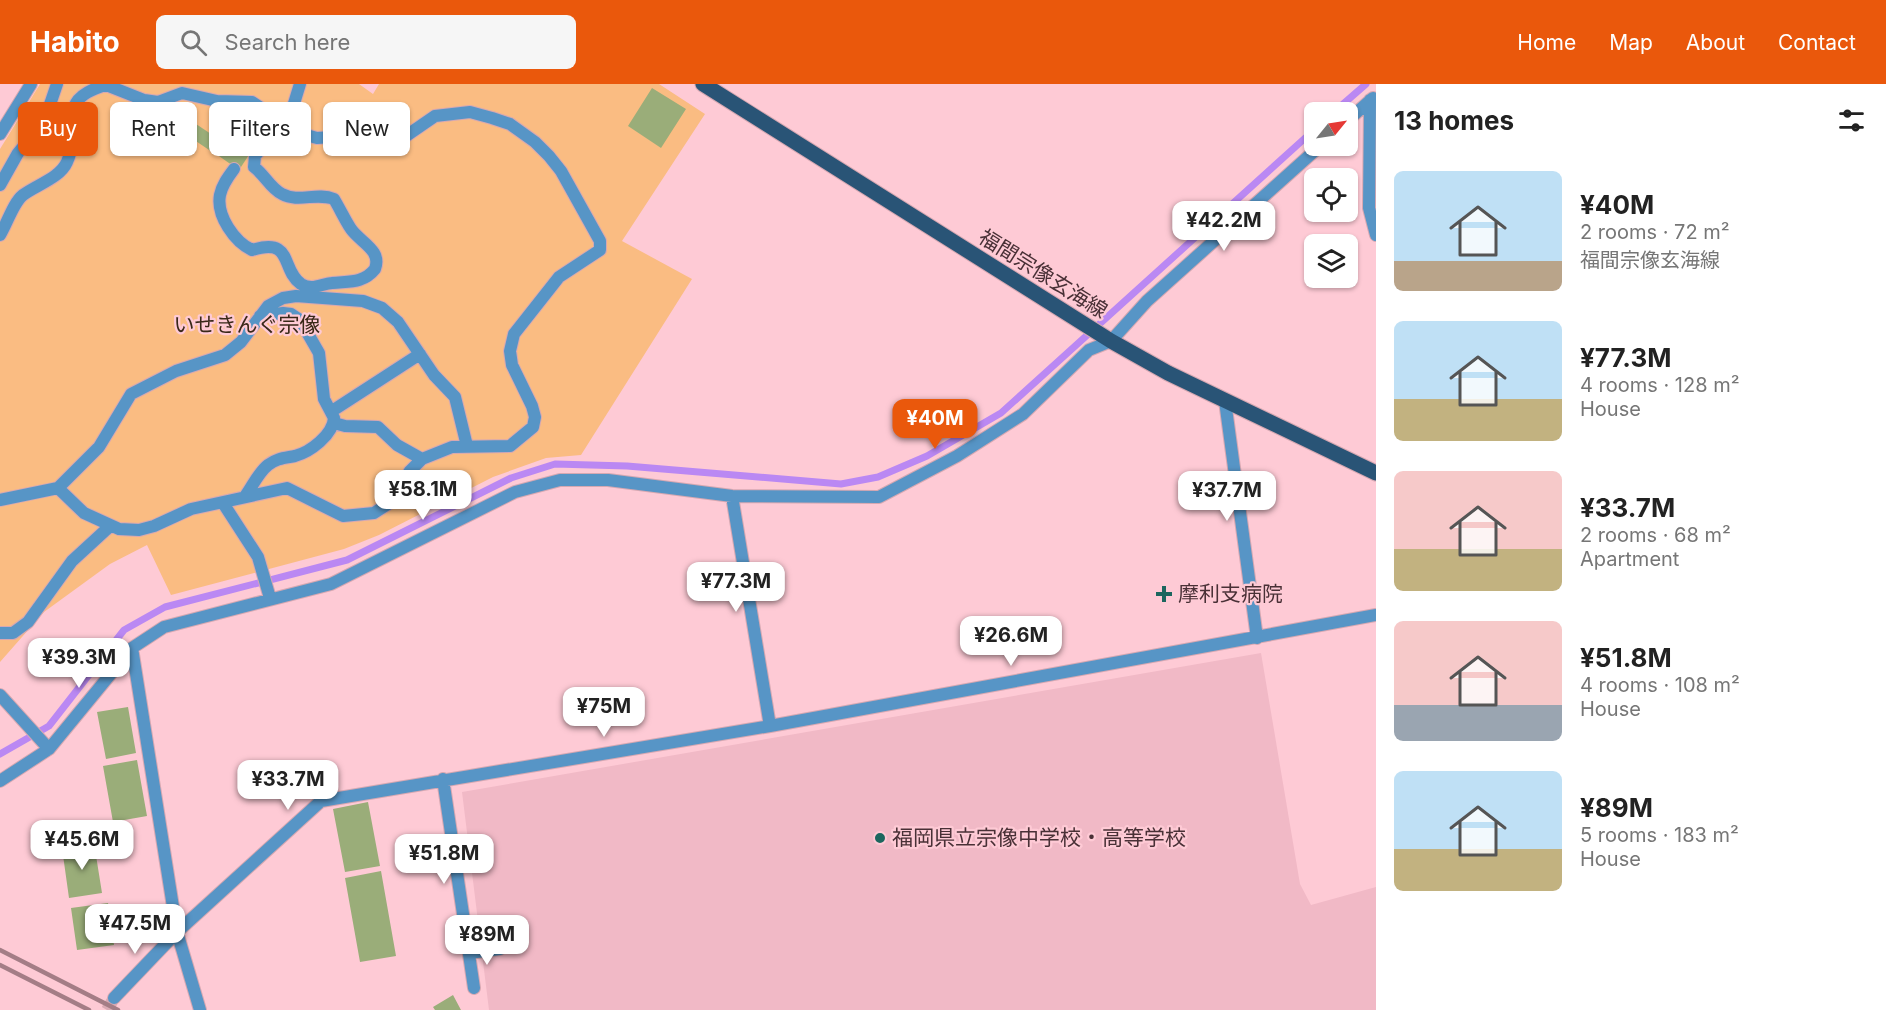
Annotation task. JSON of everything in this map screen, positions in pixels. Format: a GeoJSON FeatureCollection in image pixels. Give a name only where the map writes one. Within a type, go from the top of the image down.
{"type":"FeatureCollection","features":[{"type":"Feature","properties":{"kind":"main road","name":"福間宗像玄海線"},"geometry":{"type":"LineString","coordinates":[[703,84],[1111,342],[1226,401],[1376,473]]}},
{"type":"Feature","properties":{"kind":"street"},"geometry":{"type":"LineString","coordinates":[[0,134],[31,84]]}},
{"type":"Feature","properties":{"kind":"street"},"geometry":{"type":"LineString","coordinates":[[0,185],[18,153],[44,122],[57,84]]}},
{"type":"Feature","properties":{"kind":"street"},"geometry":{"type":"LineString","coordinates":[[294,102],[300,84]]}},
{"type":"Feature","properties":{"kind":"street"},"geometry":{"type":"LineString","coordinates":[[0,235],[21,197],[65,166],[71,153],[72,109],[81,96],[105,85],[144,100],[158,102],[182,93],[216,101],[244,100],[248,102]]}},
{"type":"Feature","properties":{"kind":"street"},"geometry":{"type":"LineString","coordinates":[[1358,111],[1373,98]]}},
{"type":"Feature","properties":{"kind":"street"},"geometry":{"type":"LineString","coordinates":[[1373,98],[1369,208],[1376,235]]}},
{"type":"Feature","properties":{"kind":"street"},"geometry":{"type":"LineString","coordinates":[[58,488],[84,513],[109,527],[140,530],[191,509],[224,503],[246,495],[287,488],[343,516],[374,513],[391,502],[410,471],[422,459],[452,447],[510,446],[533,427],[535,417],[532,406],[512,365],[510,351],[514,334],[559,278],[600,250],[600,241],[561,171],[536,142],[510,124],[470,112],[435,116],[406,136],[385,140],[364,135],[317,138],[311,136]]}},
{"type":"Feature","properties":{"kind":"street"},"geometry":{"type":"LineString","coordinates":[[234,169],[222,187],[220,205],[240,244],[252,250],[269,246],[279,250],[284,254],[298,282],[306,287],[357,281],[371,273],[377,264],[376,256],[352,231],[334,199],[320,195],[302,198],[286,196],[272,188],[254,167],[255,156]]}},
{"type":"Feature","properties":{"kind":"street"},"geometry":{"type":"LineString","coordinates":[[0,781],[49,749],[132,648],[164,627],[331,584],[515,492],[560,480],[608,480],[732,496],[879,497],[957,456],[1023,414],[1089,350],[1111,342],[1148,301],[1309,156]]}},
{"type":"Feature","properties":{"kind":"street"},"geometry":{"type":"LineString","coordinates":[[0,500],[58,488],[99,447],[130,394],[176,371],[225,354],[241,342],[268,306],[283,298],[296,296],[363,301],[382,308],[398,322],[434,375],[455,397],[467,446]]}},
{"type":"Feature","properties":{"kind":"street"},"geometry":{"type":"LineString","coordinates":[[260,316],[291,314],[300,320],[318,353],[324,399],[333,417],[345,426],[378,427],[397,445],[422,459]]}},
{"type":"Feature","properties":{"kind":"street"},"geometry":{"type":"LineString","coordinates":[[246,495],[266,467],[277,459],[296,456],[318,443],[333,417],[420,354]]}},
{"type":"Feature","properties":{"kind":"street"},"geometry":{"type":"LineString","coordinates":[[1226,401],[1257,638]]}},
{"type":"Feature","properties":{"kind":"street"},"geometry":{"type":"LineString","coordinates":[[732,496],[770,726]]}},
{"type":"Feature","properties":{"kind":"street"},"geometry":{"type":"LineString","coordinates":[[224,503],[258,557],[270,598]]}},
{"type":"Feature","properties":{"kind":"street"},"geometry":{"type":"LineString","coordinates":[[0,633],[13,633],[28,622],[72,561],[109,527]]}},
{"type":"Feature","properties":{"kind":"street"},"geometry":{"type":"LineString","coordinates":[[114,998],[177,933],[321,801],[770,726],[1376,615]]}},
{"type":"Feature","properties":{"kind":"street"},"geometry":{"type":"LineString","coordinates":[[132,648],[177,933],[200,1010]]}},
{"type":"Feature","properties":{"kind":"street"},"geometry":{"type":"LineString","coordinates":[[0,695],[49,749]]}},
{"type":"Feature","properties":{"kind":"street"},"geometry":{"type":"LineString","coordinates":[[443,779],[474,988]]}},
{"type":"Feature","properties":{"kind":"street"},"geometry":{"type":"LineString","coordinates":[[469,953],[500,948]]}},
{"type":"Feature","properties":{"kind":"shaded area","name":"福岡県立宗像中学校・高等学校"},"geometry":{"type":"Polygon","coordinates":[[[1261,653],[1300,884],[1311,905],[1376,887],[1376,1010],[489,1010],[462,792],[1261,653]]]}},
{"type":"Feature","properties":{"kind":"green space","name":"いせきんぐ宗像"},"geometry":{"type":"Polygon","coordinates":[[[40,84],[359,84],[373,94],[379,84],[659,84],[705,114],[622,241],[692,279],[581,455],[546,458],[493,477],[379,535],[344,549],[171,595],[147,545],[110,564],[44,612],[0,662],[0,149],[18,120],[18,156],[98,156],[98,102],[29,102],[40,84]]]}},
{"type":"Feature","properties":{"kind":"building"},"geometry":{"type":"Polygon","coordinates":[[[652,88],[686,109],[661,148],[628,126],[652,88]]]}},
{"type":"Feature","properties":{"kind":"building"},"geometry":{"type":"Polygon","coordinates":[[[197,125],[209,133],[209,150],[197,142],[197,125]]]}},
{"type":"Feature","properties":{"kind":"building"},"geometry":{"type":"Polygon","coordinates":[[[219,156],[248,156],[239,170],[219,156]]]}},
{"type":"Feature","properties":{"kind":"building"},"geometry":{"type":"Polygon","coordinates":[[[128,707],[136,753],[106,759],[97,712],[128,707]]]}},
{"type":"Feature","properties":{"kind":"building"},"geometry":{"type":"Polygon","coordinates":[[[137,760],[147,816],[113,822],[103,766],[137,760]]]}},
{"type":"Feature","properties":{"kind":"building"},"geometry":{"type":"Polygon","coordinates":[[[368,802],[380,866],[345,872],[333,809],[368,802]]]}},
{"type":"Feature","properties":{"kind":"building"},"geometry":{"type":"Polygon","coordinates":[[[94,843],[102,893],[69,898],[62,848],[94,843]]]}},
{"type":"Feature","properties":{"kind":"building"},"geometry":{"type":"Polygon","coordinates":[[[381,871],[396,956],[360,962],[345,878],[381,871]]]}},
{"type":"Feature","properties":{"kind":"building"},"geometry":{"type":"Polygon","coordinates":[[[108,903],[114,945],[77,950],[71,908],[108,903]]]}},
{"type":"Feature","properties":{"kind":"building"},"geometry":{"type":"Polygon","coordinates":[[[453,995],[461,1010],[435,1010],[433,1007],[453,995]]]}},
{"type":"Feature","properties":{"kind":"waterway"},"geometry":{"type":"LineString","coordinates":[[1345,102],[1366,84]]}},
{"type":"Feature","properties":{"kind":"waterway"},"geometry":{"type":"LineString","coordinates":[[0,754],[49,726],[124,630],[165,607],[347,560],[511,478],[555,464],[627,466],[841,484],[878,477],[927,456],[1001,413],[1304,139]]}},
{"type":"Feature","properties":{"kind":"tunnel"},"geometry":{"type":"LineString","coordinates":[[107,1010],[114,998]]}},
{"type":"Feature","properties":{"kind":"railway"},"geometry":{"type":"LineString","coordinates":[[0,950],[118,1010]]}},
{"type":"Feature","properties":{"kind":"railway"},"geometry":{"type":"LineString","coordinates":[[0,965],[89,1010]]}},
{"type":"Feature","properties":{"kind":"place","name":"摩利支病院"},"geometry":{"type":"Point","coordinates":[1164,594]}},
{"type":"Feature","properties":{"kind":"place","name":"福岡県立宗像中学校・高等学校"},"geometry":{"type":"Point","coordinates":[880,838]}}]}
